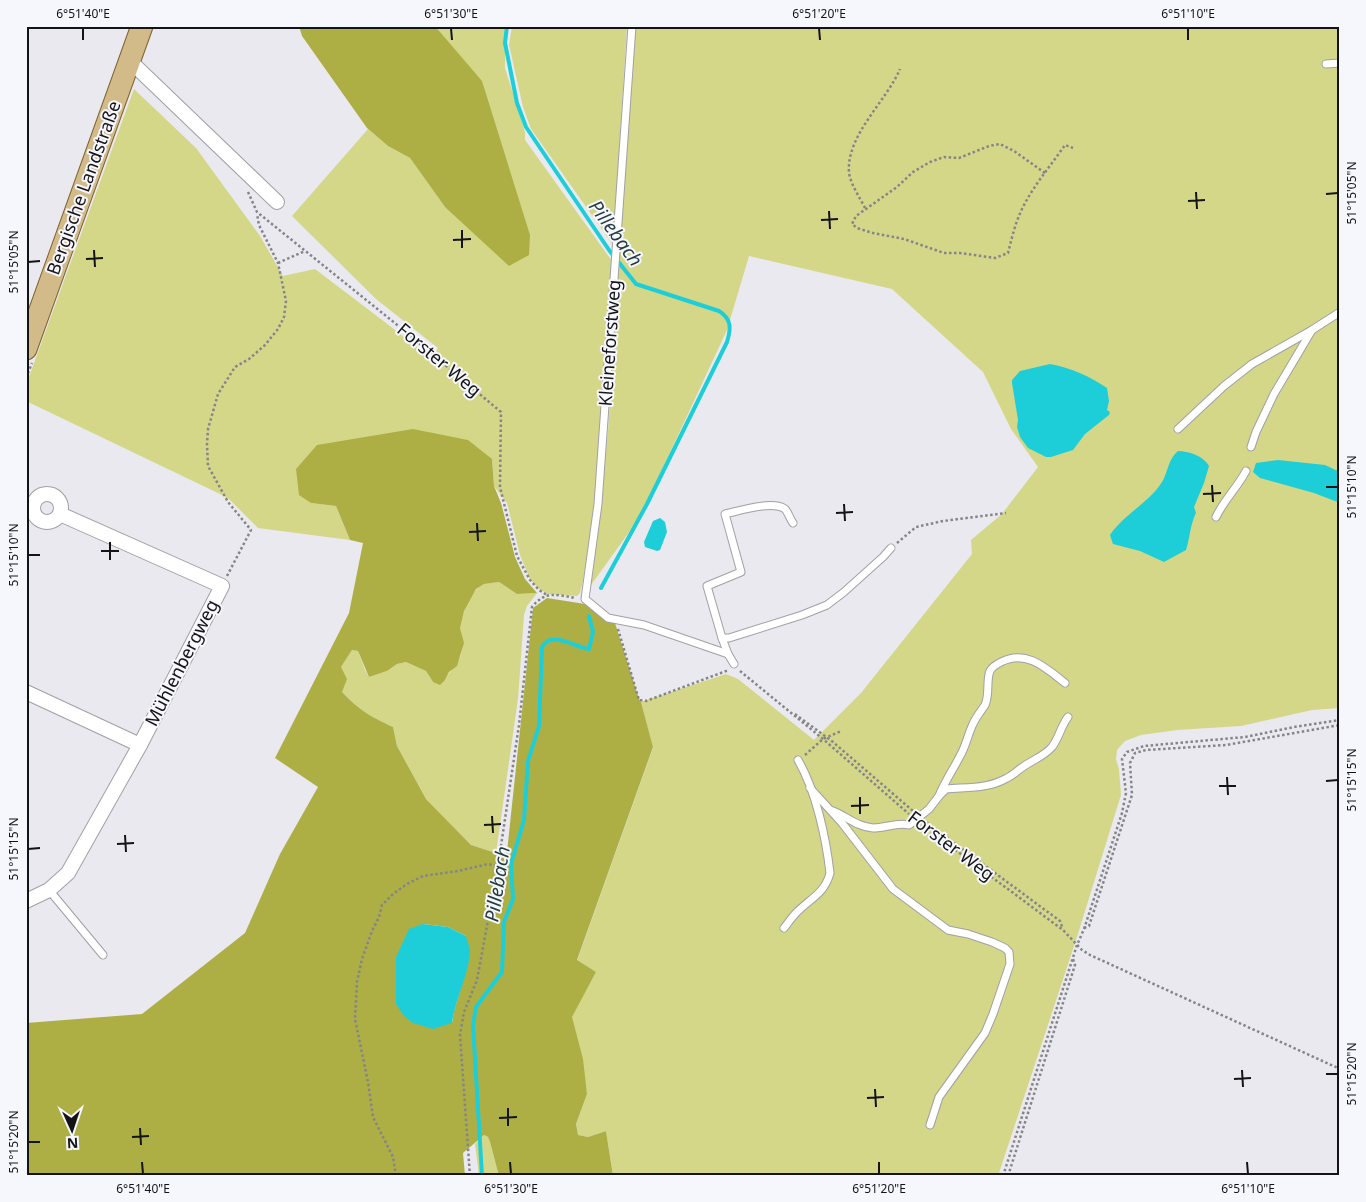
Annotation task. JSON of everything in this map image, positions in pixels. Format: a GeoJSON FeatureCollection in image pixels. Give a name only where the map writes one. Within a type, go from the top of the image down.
{"type":"FeatureCollection","features":[{"type":"Feature","properties":{"kind":"main road","name":"Bergische Landstraße"},"geometry":{"type":"LineString","coordinates":[[26,349],[142,26]]}},
{"type":"Feature","properties":{"kind":"street"},"geometry":{"type":"LineString","coordinates":[[130,61],[277,202]]}},
{"type":"Feature","properties":{"kind":"street","name":"Mühlenbergweg"},"geometry":{"type":"LineString","coordinates":[[26,901],[49,890],[68,873],[140,745],[222,586],[60,514]]}},
{"type":"Feature","properties":{"kind":"street"},"geometry":{"type":"LineString","coordinates":[[26,692],[140,745]]}},
{"type":"Feature","properties":{"kind":"lane","name":"Kleineforstweg"},"geometry":{"type":"LineString","coordinates":[[585,599],[598,504],[632,26]]}},
{"type":"Feature","properties":{"kind":"lane"},"geometry":{"type":"LineString","coordinates":[[1326,64],[1340,63]]}},
{"type":"Feature","properties":{"kind":"lane"},"geometry":{"type":"LineString","coordinates":[[1178,429],[1224,386],[1252,364],[1340,312]]}},
{"type":"Feature","properties":{"kind":"lane"},"geometry":{"type":"LineString","coordinates":[[1251,447],[1274,394],[1312,330]]}},
{"type":"Feature","properties":{"kind":"lane"},"geometry":{"type":"LineString","coordinates":[[1216,517],[1222,504],[1246,472]]}},
{"type":"Feature","properties":{"kind":"lane"},"geometry":{"type":"LineString","coordinates":[[734,666],[722,638],[707,586],[741,572],[725,514],[768,505],[778,506],[786,510],[792,523]]}},
{"type":"Feature","properties":{"kind":"lane"},"geometry":{"type":"LineString","coordinates":[[722,638],[729,638],[827,605],[884,557],[890,548]]}},
{"type":"Feature","properties":{"kind":"lane"},"geometry":{"type":"LineString","coordinates":[[585,599],[608,618],[644,625],[728,654]]}},
{"type":"Feature","properties":{"kind":"lane"},"geometry":{"type":"LineString","coordinates":[[939,796],[948,776],[960,757],[972,725],[986,702],[989,691],[990,672],[996,664],[1008,658],[1021,657],[1030,659],[1051,671],[1065,683]]}},
{"type":"Feature","properties":{"kind":"lane"},"geometry":{"type":"LineString","coordinates":[[830,810],[860,826],[874,828],[900,823],[909,824],[929,809],[946,788],[975,788],[994,784],[1042,756],[1053,746],[1063,723],[1068,717]]}},
{"type":"Feature","properties":{"kind":"lane"},"geometry":{"type":"LineString","coordinates":[[784,928],[796,912],[827,884],[830,873],[817,803],[798,760]]}},
{"type":"Feature","properties":{"kind":"lane"},"geometry":{"type":"LineString","coordinates":[[810,788],[893,889],[948,930],[992,942],[1009,952],[1010,964],[985,1033],[939,1097],[930,1125]]}},
{"type":"Feature","properties":{"kind":"lane"},"geometry":{"type":"LineString","coordinates":[[49,890],[104,955]]}},
{"type":"Feature","properties":{"kind":"path"},"geometry":{"type":"LineString","coordinates":[[865,208],[849,172],[852,155],[857,138],[895,81],[900,70]]}},
{"type":"Feature","properties":{"kind":"path"},"geometry":{"type":"LineString","coordinates":[[1045,173],[1014,151],[1000,144],[989,146],[959,158],[944,157],[930,162],[865,208],[856,216],[852,224],[857,228],[904,239],[944,253],[960,253],[995,258],[1008,253],[1015,227],[1024,206],[1045,173],[1065,145],[1073,148]]}},
{"type":"Feature","properties":{"kind":"path","name":"Forster Weg"},"geometry":{"type":"LineString","coordinates":[[245,173],[242,179],[257,212],[401,328],[501,412],[500,487],[517,556],[530,580],[539,590],[547,595]]}},
{"type":"Feature","properties":{"kind":"path"},"geometry":{"type":"LineString","coordinates":[[226,578],[251,530],[228,502],[208,466],[208,429],[218,394],[236,367],[265,345],[278,329],[284,317],[286,300],[278,263],[258,225],[257,212]]}},
{"type":"Feature","properties":{"kind":"path"},"geometry":{"type":"LineString","coordinates":[[278,263],[305,251]]}},
{"type":"Feature","properties":{"kind":"path"},"geometry":{"type":"LineString","coordinates":[[890,548],[916,528],[944,521],[1006,513]]}},
{"type":"Feature","properties":{"kind":"path"},"geometry":{"type":"LineString","coordinates":[[470,1176],[460,1035],[464,1012],[477,980],[498,866],[532,607],[538,599],[547,595],[585,599]]}},
{"type":"Feature","properties":{"kind":"path"},"geometry":{"type":"LineString","coordinates":[[615,620],[639,700],[641,701],[646,701],[734,666]]}},
{"type":"Feature","properties":{"kind":"path","name":"Forster Weg"},"geometry":{"type":"LineString","coordinates":[[734,666],[823,739],[915,820],[1064,930],[1077,945],[1090,954],[1340,1069]]}},
{"type":"Feature","properties":{"kind":"path"},"geometry":{"type":"LineString","coordinates":[[1003,1176],[1077,945],[1122,813],[1126,793],[1122,759],[1127,752],[1144,746],[1246,737],[1340,720]]}},
{"type":"Feature","properties":{"kind":"path"},"geometry":{"type":"LineString","coordinates":[[1084,929],[1089,926],[1132,795],[1130,764],[1136,753],[1146,750],[1226,745],[1340,725]]}},
{"type":"Feature","properties":{"kind":"path"},"geometry":{"type":"LineString","coordinates":[[798,760],[823,739],[841,731]]}},
{"type":"Feature","properties":{"kind":"path"},"geometry":{"type":"LineString","coordinates":[[396,1176],[393,1157],[373,1117],[355,1019],[357,982],[362,959],[379,917],[382,904],[407,884],[423,876],[488,864],[498,866]]}},
{"type":"Feature","properties":{"kind":"path"},"geometry":{"type":"LineString","coordinates":[[1008,1176],[1075,965],[1073,958]]}},
{"type":"Feature","properties":{"kind":"green space"},"geometry":{"type":"Polygon","coordinates":[[[435,26],[505,26],[505,68],[525,132],[525,140],[612,261],[604,390],[594,504],[584,576],[580,593],[577,596],[548,594],[539,589],[530,579],[520,555],[507,503],[494,486],[492,459],[311,503],[336,506],[350,540],[258,528],[229,499],[220,494],[26,401],[26,385],[134,89],[196,148],[260,236],[283,276],[315,269],[432,358],[438,348],[376,299],[292,216],[368,129],[388,146],[410,158],[445,207],[495,129],[482,82],[435,26]]]}},
{"type":"Feature","properties":{"kind":"green space"},"geometry":{"type":"Polygon","coordinates":[[[512,26],[627,26],[613,245],[531,129],[523,107],[509,45],[512,26]]]}},
{"type":"Feature","properties":{"kind":"green space"},"geometry":{"type":"Polygon","coordinates":[[[634,26],[1340,26],[1340,708],[1312,710],[1241,726],[1177,730],[1141,735],[1125,741],[1117,750],[1116,759],[1119,769],[1121,795],[1077,937],[998,1176],[613,1176],[606,1131],[588,1137],[578,1135],[576,1124],[587,1094],[571,1017],[596,972],[577,961],[653,748],[641,702],[726,674],[738,679],[814,740],[861,693],[972,554],[971,540],[1002,514],[1038,467],[1011,429],[983,372],[892,289],[749,256],[727,330],[640,517],[591,585],[608,432],[634,26]]]}},
{"type":"Feature","properties":{"kind":"green space"},"geometry":{"type":"Polygon","coordinates":[[[499,582],[517,594],[537,593],[527,606],[524,615],[518,699],[496,853],[471,845],[426,799],[397,746],[393,727],[378,720],[354,704],[342,692],[341,667],[352,650],[358,651],[369,677],[387,671],[397,664],[406,662],[426,671],[433,682],[445,680],[461,655],[463,645],[460,627],[462,616],[471,596],[484,584],[499,582]]]}},
{"type":"Feature","properties":{"kind":"green space"},"geometry":{"type":"Polygon","coordinates":[[[484,1135],[488,1137],[490,1142],[499,1176],[479,1176],[475,1144],[484,1135]]]}},
{"type":"Feature","properties":{"kind":"shaded area"},"geometry":{"type":"Polygon","coordinates":[[[299,26],[435,26],[482,81],[530,235],[529,255],[509,266],[445,207],[410,158],[388,146],[367,128],[302,36],[299,26]]]}},
{"type":"Feature","properties":{"kind":"shaded area"},"geometry":{"type":"Polygon","coordinates":[[[413,429],[468,440],[492,459],[494,486],[501,503],[515,557],[525,579],[537,593],[517,594],[499,582],[484,584],[476,589],[464,611],[460,628],[464,643],[457,666],[449,672],[440,685],[433,682],[426,671],[406,662],[397,664],[387,671],[369,677],[358,651],[352,650],[341,667],[347,679],[342,692],[354,704],[378,720],[393,727],[397,746],[426,799],[471,845],[496,853],[507,852],[533,608],[547,598],[585,604],[615,623],[641,702],[653,747],[577,960],[596,972],[572,1017],[583,1059],[587,1094],[576,1124],[578,1135],[588,1137],[606,1131],[613,1176],[499,1176],[490,1142],[488,1137],[484,1135],[463,1153],[465,1176],[26,1176],[26,1023],[142,1014],[245,933],[280,854],[318,787],[275,758],[349,613],[363,543],[350,540],[336,506],[311,503],[299,495],[296,469],[317,445],[413,429]],[[423,924],[452,1023],[464,978],[466,936],[448,927],[423,924]]]}},
{"type":"Feature","properties":{"kind":"water"},"geometry":{"type":"Polygon","coordinates":[[[1050,364],[1080,373],[1107,388],[1109,401],[1107,410],[1110,412],[1109,415],[1085,434],[1073,450],[1046,457],[1028,448],[1020,437],[1017,427],[1018,420],[1012,380],[1020,371],[1050,364]]]}},
{"type":"Feature","properties":{"kind":"water"},"geometry":{"type":"Polygon","coordinates":[[[1178,451],[1195,455],[1207,462],[1209,466],[1194,507],[1196,513],[1192,522],[1186,550],[1164,562],[1140,551],[1113,544],[1110,535],[1122,521],[1157,489],[1164,478],[1172,458],[1178,451]]]}},
{"type":"Feature","properties":{"kind":"water"},"geometry":{"type":"Polygon","coordinates":[[[1278,460],[1325,465],[1340,472],[1340,503],[1314,493],[1260,478],[1253,472],[1256,463],[1278,460]]]}},
{"type":"Feature","properties":{"kind":"water"},"geometry":{"type":"Polygon","coordinates":[[[660,518],[665,522],[667,532],[660,550],[657,551],[645,547],[644,542],[653,521],[660,518]]]}},
{"type":"Feature","properties":{"kind":"water"},"geometry":{"type":"Polygon","coordinates":[[[423,924],[448,927],[466,936],[470,949],[467,969],[452,1023],[433,1029],[413,1023],[404,1016],[396,1004],[396,957],[409,929],[423,924]]]}},
{"type":"Feature","properties":{"kind":"waterway","name":"Pillebach"},"geometry":{"type":"LineString","coordinates":[[507,26],[505,43],[517,103],[526,127],[609,250],[636,284],[719,311],[726,317],[729,325],[727,342],[647,504],[601,588]]}},
{"type":"Feature","properties":{"kind":"waterway","name":"Pillebach"},"geometry":{"type":"LineString","coordinates":[[482,1176],[473,1025],[476,1007],[502,972],[504,922],[513,899],[511,864],[524,820],[528,761],[539,726],[542,647],[546,642],[557,640],[589,649],[593,632],[589,616]]}}]}
